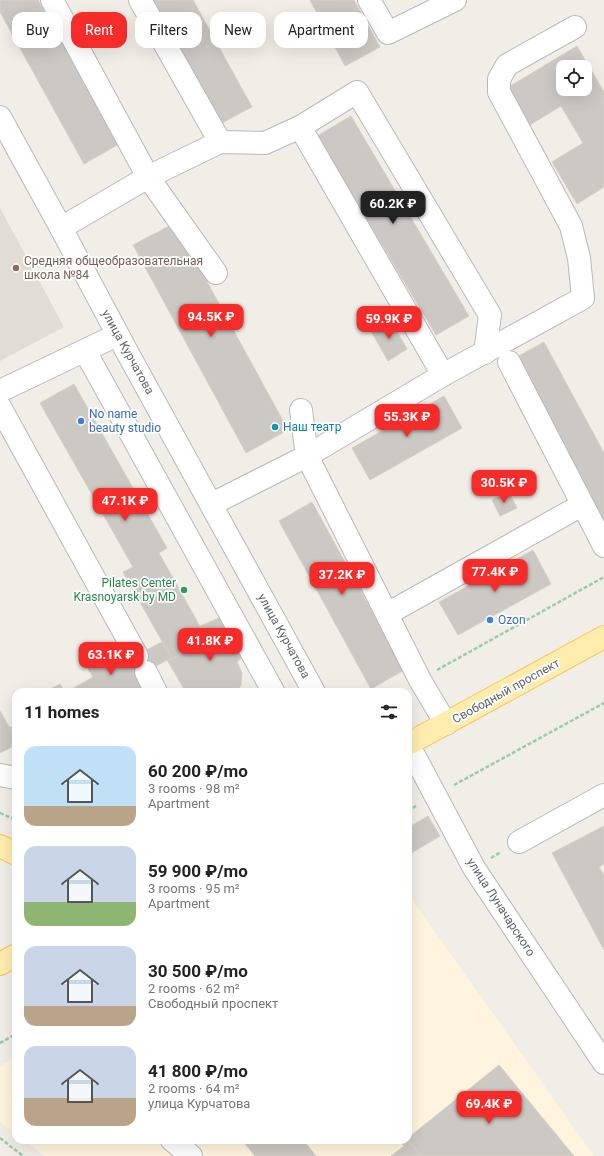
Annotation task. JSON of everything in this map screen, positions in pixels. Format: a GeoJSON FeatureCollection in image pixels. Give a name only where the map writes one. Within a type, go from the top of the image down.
{"type":"FeatureCollection","features":[{"type":"Feature","properties":{"kind":"main road","name":"Свободный проспект"},"geometry":{"type":"LineString","coordinates":[[412,742],[604,637]]}},
{"type":"Feature","properties":{"kind":"main road"},"geometry":{"type":"LineString","coordinates":[[0,846],[12,852]]}},
{"type":"Feature","properties":{"kind":"main road"},"geometry":{"type":"LineString","coordinates":[[0,964],[12,957]]}},
{"type":"Feature","properties":{"kind":"street"},"geometry":{"type":"LineString","coordinates":[[52,0],[148,177],[216,273]]}},
{"type":"Feature","properties":{"kind":"street"},"geometry":{"type":"LineString","coordinates":[[140,0],[220,142]]}},
{"type":"Feature","properties":{"kind":"street"},"geometry":{"type":"LineString","coordinates":[[369,0],[388,33],[455,0]]}},
{"type":"Feature","properties":{"kind":"street"},"geometry":{"type":"LineString","coordinates":[[212,504],[307,456],[442,375],[485,353],[583,298],[579,258],[570,226],[498,92],[499,79],[507,65],[575,27]]}},
{"type":"Feature","properties":{"kind":"street"},"geometry":{"type":"LineString","coordinates":[[62,228],[148,177],[220,142],[265,143],[300,127],[357,92],[490,315],[485,353]]}},
{"type":"Feature","properties":{"kind":"street","name":"улица Курчатова"},"geometry":{"type":"LineString","coordinates":[[0,117],[62,228],[117,334],[212,504],[312,688]]}},
{"type":"Feature","properties":{"kind":"street"},"geometry":{"type":"LineString","coordinates":[[300,127],[442,375]]}},
{"type":"Feature","properties":{"kind":"street"},"geometry":{"type":"LineString","coordinates":[[0,391],[85,351],[117,334]]}},
{"type":"Feature","properties":{"kind":"street"},"geometry":{"type":"LineString","coordinates":[[85,351],[270,688]]}},
{"type":"Feature","properties":{"kind":"street"},"geometry":{"type":"LineString","coordinates":[[509,362],[604,546]]}},
{"type":"Feature","properties":{"kind":"street"},"geometry":{"type":"LineString","coordinates":[[0,407],[154,688]]}},
{"type":"Feature","properties":{"kind":"street"},"geometry":{"type":"LineString","coordinates":[[302,410],[307,456],[420,680],[446,724]]}},
{"type":"Feature","properties":{"kind":"street"},"geometry":{"type":"LineString","coordinates":[[386,614],[582,505]]}},
{"type":"Feature","properties":{"kind":"street"},"geometry":{"type":"LineString","coordinates":[[276,688],[302,671]]}},
{"type":"Feature","properties":{"kind":"street","name":"улица Луначарского"},"geometry":{"type":"LineString","coordinates":[[412,751],[474,868],[604,1063]]}},
{"type":"Feature","properties":{"kind":"street"},"geometry":{"type":"LineString","coordinates":[[0,775],[12,777]]}},
{"type":"Feature","properties":{"kind":"street"},"geometry":{"type":"LineString","coordinates":[[519,842],[604,795]]}},
{"type":"Feature","properties":{"kind":"street"},"geometry":{"type":"LineString","coordinates":[[177,1144],[191,1156]]}},
{"type":"Feature","properties":{"kind":"path"},"geometry":{"type":"LineString","coordinates":[[420,680],[604,576]]}},
{"type":"Feature","properties":{"kind":"path"},"geometry":{"type":"LineString","coordinates":[[412,809],[604,703]]}},
{"type":"Feature","properties":{"kind":"path"},"geometry":{"type":"LineString","coordinates":[[0,813],[12,818]]}},
{"type":"Feature","properties":{"kind":"path"},"geometry":{"type":"LineString","coordinates":[[474,868],[519,842]]}},
{"type":"Feature","properties":{"kind":"path"},"geometry":{"type":"LineString","coordinates":[[0,1043],[12,1036]]}},
{"type":"Feature","properties":{"kind":"path"},"geometry":{"type":"LineString","coordinates":[[0,1138],[23,1156]]}},
{"type":"Feature","properties":{"kind":"shaded area","name":"Средняя общеобразовательная школа №84"},"geometry":{"type":"Polygon","coordinates":[[[0,208],[64,327],[0,361],[0,208]]]}},
{"type":"Feature","properties":{"kind":"shaded area"},"geometry":{"type":"Polygon","coordinates":[[[412,900],[594,1156],[44,1156],[29,1144],[412,1144],[412,900]]]}},
{"type":"Feature","properties":{"kind":"shaded area"},"geometry":{"type":"Polygon","coordinates":[[[12,1059],[12,1131],[0,1122],[0,1066],[12,1059]]]}},
{"type":"Feature","properties":{"kind":"building"},"geometry":{"type":"Polygon","coordinates":[[[38,0],[45,12],[12,12],[12,34],[0,12],[0,1],[38,0]]]}},
{"type":"Feature","properties":{"kind":"building"},"geometry":{"type":"Polygon","coordinates":[[[149,0],[193,0],[200,12],[156,12],[149,0]]]}},
{"type":"Feature","properties":{"kind":"building"},"geometry":{"type":"Polygon","coordinates":[[[310,0],[354,0],[361,12],[316,12],[310,0]]]}},
{"type":"Feature","properties":{"kind":"building"},"geometry":{"type":"Polygon","coordinates":[[[202,16],[210,31],[210,48],[219,48],[252,107],[218,125],[175,48],[202,48],[202,16]]]}},
{"type":"Feature","properties":{"kind":"building"},"geometry":{"type":"Polygon","coordinates":[[[368,25],[380,47],[345,66],[335,48],[368,48],[368,25]]]}},
{"type":"Feature","properties":{"kind":"building"},"geometry":{"type":"Polygon","coordinates":[[[63,44],[119,144],[84,164],[20,48],[63,48],[63,44]]]}},
{"type":"Feature","properties":{"kind":"building"},"geometry":{"type":"Polygon","coordinates":[[[577,46],[585,60],[556,60],[556,96],[592,96],[592,72],[604,92],[604,187],[577,204],[552,162],[583,143],[561,106],[530,125],[507,88],[577,46]]]}},
{"type":"Feature","properties":{"kind":"building"},"geometry":{"type":"Polygon","coordinates":[[[351,116],[469,316],[436,335],[317,136],[351,116]]]}},
{"type":"Feature","properties":{"kind":"building"},"geometry":{"type":"Polygon","coordinates":[[[175,223],[288,430],[246,453],[133,245],[175,223]]]}},
{"type":"Feature","properties":{"kind":"building"},"geometry":{"type":"Polygon","coordinates":[[[390,320],[407,349],[388,361],[371,331],[390,320]]]}},
{"type":"Feature","properties":{"kind":"building"},"geometry":{"type":"Polygon","coordinates":[[[544,342],[604,453],[604,527],[513,359],[544,342]]]}},
{"type":"Feature","properties":{"kind":"building"},"geometry":{"type":"Polygon","coordinates":[[[74,384],[167,548],[159,553],[207,639],[172,659],[123,572],[133,567],[40,403],[74,384]]]}},
{"type":"Feature","properties":{"kind":"building"},"geometry":{"type":"Polygon","coordinates":[[[444,396],[462,428],[370,480],[352,448],[444,396]]]}},
{"type":"Feature","properties":{"kind":"building"},"geometry":{"type":"Polygon","coordinates":[[[509,492],[517,508],[500,516],[492,500],[509,492]]]}},
{"type":"Feature","properties":{"kind":"building"},"geometry":{"type":"Polygon","coordinates":[[[312,502],[404,670],[370,688],[279,521],[312,502]]]}},
{"type":"Feature","properties":{"kind":"building"},"geometry":{"type":"Polygon","coordinates":[[[533,550],[551,584],[458,635],[439,602],[533,550]]]}},
{"type":"Feature","properties":{"kind":"building"},"geometry":{"type":"Polygon","coordinates":[[[221,617],[242,657],[237,662],[242,673],[239,688],[184,688],[167,660],[172,659],[207,639],[200,626],[221,617]]]}},
{"type":"Feature","properties":{"kind":"building"},"geometry":{"type":"Polygon","coordinates":[[[162,642],[172,659],[167,660],[136,677],[127,660],[162,642]]]}},
{"type":"Feature","properties":{"kind":"building"},"geometry":{"type":"Polygon","coordinates":[[[120,649],[143,688],[74,688],[93,677],[87,667],[120,649]]]}},
{"type":"Feature","properties":{"kind":"building"},"geometry":{"type":"Polygon","coordinates":[[[60,684],[62,688],[52,688],[60,684]]]}},
{"type":"Feature","properties":{"kind":"building"},"geometry":{"type":"Polygon","coordinates":[[[0,711],[12,732],[12,747],[0,753],[0,711]]]}},
{"type":"Feature","properties":{"kind":"building"},"geometry":{"type":"Polygon","coordinates":[[[428,816],[440,836],[412,853],[412,826],[428,816]]]}},
{"type":"Feature","properties":{"kind":"building"},"geometry":{"type":"Polygon","coordinates":[[[604,826],[604,864],[599,867],[604,875],[604,950],[552,853],[604,826]]]}},
{"type":"Feature","properties":{"kind":"building"},"geometry":{"type":"Polygon","coordinates":[[[499,1065],[574,1156],[421,1156],[411,1144],[412,1135],[499,1065]]]}},
{"type":"Feature","properties":{"kind":"building"},"geometry":{"type":"Polygon","coordinates":[[[245,1144],[306,1144],[316,1156],[255,1156],[245,1144]]]}},
{"type":"Feature","properties":{"kind":"building"},"geometry":{"type":"Polygon","coordinates":[[[402,1144],[411,1144],[421,1156],[391,1156],[404,1146],[402,1144]]]}},
{"type":"Feature","properties":{"kind":"place","name":"Средняя общеобразовательная школа №84"},"geometry":{"type":"Point","coordinates":[16,268]}},
{"type":"Feature","properties":{"kind":"place","name":"No name beauty studio"},"geometry":{"type":"Point","coordinates":[81,421]}},
{"type":"Feature","properties":{"kind":"place","name":"Наш театр"},"geometry":{"type":"Point","coordinates":[275,427]}},
{"type":"Feature","properties":{"kind":"place","name":"Pilates Center Krasnoyarsk by MD"},"geometry":{"type":"Point","coordinates":[184,590]}},
{"type":"Feature","properties":{"kind":"place","name":"Ozon"},"geometry":{"type":"Point","coordinates":[490,620]}}]}
